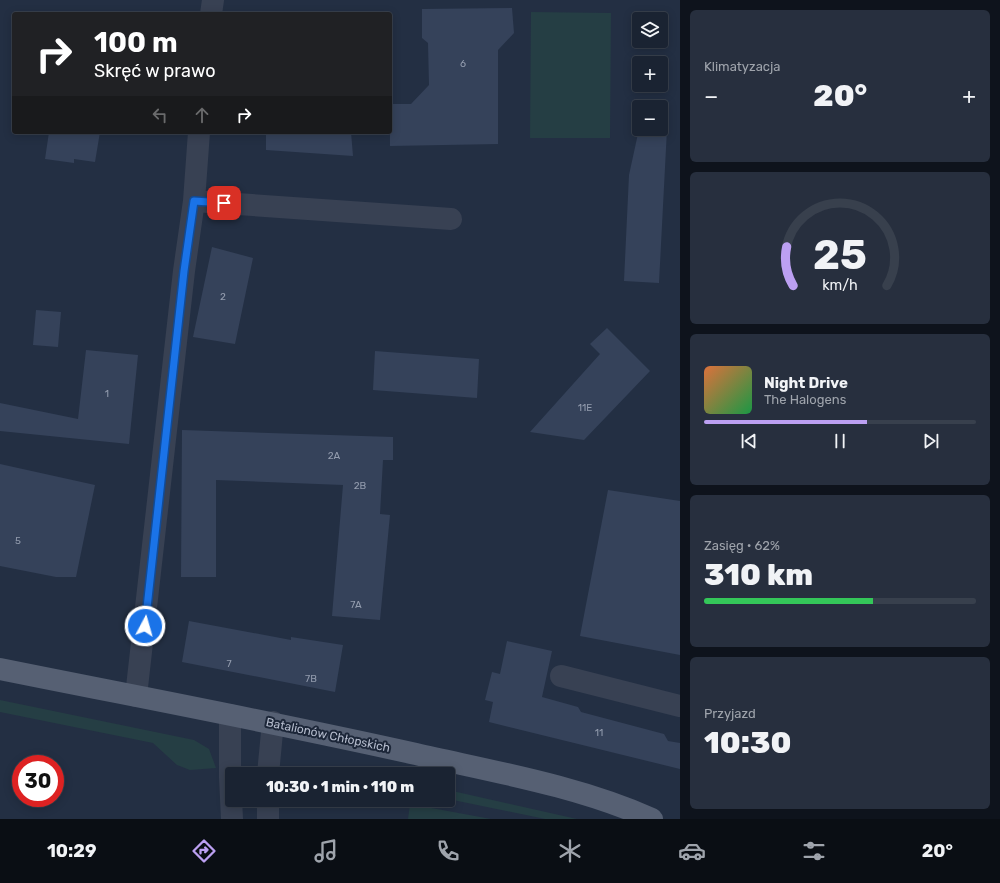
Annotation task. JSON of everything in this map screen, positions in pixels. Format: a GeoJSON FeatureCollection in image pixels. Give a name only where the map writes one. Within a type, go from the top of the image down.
{"type":"FeatureCollection","features":[{"type":"Feature","properties":{"kind":"main road","name":"Batalionów Chłopskich"},"geometry":{"type":"LineString","coordinates":[[0,669],[272,722],[508,774],[600,798],[652,819]]}},
{"type":"Feature","properties":{"kind":"street"},"geometry":{"type":"LineString","coordinates":[[212,12],[213,0]]}},
{"type":"Feature","properties":{"kind":"street"},"geometry":{"type":"LineString","coordinates":[[136,696],[184,271],[194,201],[199,134]]}},
{"type":"Feature","properties":{"kind":"street"},"geometry":{"type":"LineString","coordinates":[[194,201],[451,220]]}},
{"type":"Feature","properties":{"kind":"street"},"geometry":{"type":"LineString","coordinates":[[561,676],[680,706]]}},
{"type":"Feature","properties":{"kind":"street"},"geometry":{"type":"LineString","coordinates":[[230,715],[232,819]]}},
{"type":"Feature","properties":{"kind":"street"},"geometry":{"type":"LineString","coordinates":[[269,767],[272,722]]}},
{"type":"Feature","properties":{"kind":"street"},"geometry":{"type":"LineString","coordinates":[[268,807],[268,819]]}},
{"type":"Feature","properties":{"kind":"green space"},"geometry":{"type":"Polygon","coordinates":[[[531,12],[611,13],[610,138],[530,138],[531,12]]]}},
{"type":"Feature","properties":{"kind":"green space"},"geometry":{"type":"Polygon","coordinates":[[[0,700],[194,740],[209,749],[216,768],[190,770],[177,765],[153,743],[0,712],[0,700]]]}},
{"type":"Feature","properties":{"kind":"green space"},"geometry":{"type":"Polygon","coordinates":[[[455,792],[577,819],[545,819],[455,800],[455,792]]]}},
{"type":"Feature","properties":{"kind":"green space"},"geometry":{"type":"Polygon","coordinates":[[[410,807],[426,807],[491,819],[408,819],[410,807]]]}},
{"type":"Feature","properties":{"kind":"building"},"geometry":{"type":"Polygon","coordinates":[[[512,8],[514,33],[498,50],[498,144],[390,146],[390,134],[392,134],[392,104],[411,104],[429,85],[428,43],[422,38],[422,9],[512,8]]]}},
{"type":"Feature","properties":{"kind":"building"},"geometry":{"type":"Polygon","coordinates":[[[49,134],[100,134],[95,162],[74,159],[74,163],[45,159],[49,134]]]}},
{"type":"Feature","properties":{"kind":"building"},"geometry":{"type":"Polygon","coordinates":[[[266,134],[351,134],[353,156],[266,150],[266,134]]]}},
{"type":"Feature","properties":{"kind":"building"},"geometry":{"type":"Polygon","coordinates":[[[637,136],[667,136],[659,283],[624,281],[629,175],[637,136]]]}},
{"type":"Feature","properties":{"kind":"building"},"geometry":{"type":"Polygon","coordinates":[[[212,247],[253,258],[235,344],[193,337],[212,247]]]}},
{"type":"Feature","properties":{"kind":"building"},"geometry":{"type":"Polygon","coordinates":[[[36,310],[61,312],[58,347],[33,345],[36,310]]]}},
{"type":"Feature","properties":{"kind":"building"},"geometry":{"type":"Polygon","coordinates":[[[607,328],[650,371],[584,440],[530,432],[600,354],[590,344],[607,328]]]}},
{"type":"Feature","properties":{"kind":"building"},"geometry":{"type":"Polygon","coordinates":[[[86,350],[138,355],[129,444],[0,431],[0,403],[78,419],[86,350]]]}},
{"type":"Feature","properties":{"kind":"building"},"geometry":{"type":"Polygon","coordinates":[[[375,351],[479,359],[477,398],[373,390],[375,351]]]}},
{"type":"Feature","properties":{"kind":"building"},"geometry":{"type":"Polygon","coordinates":[[[182,430],[393,437],[393,460],[383,460],[380,514],[390,515],[380,620],[332,616],[343,485],[216,480],[216,577],[181,577],[182,430]]]}},
{"type":"Feature","properties":{"kind":"building"},"geometry":{"type":"Polygon","coordinates":[[[0,464],[95,485],[76,577],[56,577],[0,566],[0,464]]]}},
{"type":"Feature","properties":{"kind":"building"},"geometry":{"type":"Polygon","coordinates":[[[608,490],[680,501],[680,655],[580,636],[608,490]]]}},
{"type":"Feature","properties":{"kind":"building"},"geometry":{"type":"Polygon","coordinates":[[[189,621],[291,640],[291,637],[343,645],[335,692],[182,662],[189,621]]]}},
{"type":"Feature","properties":{"kind":"building"},"geometry":{"type":"Polygon","coordinates":[[[507,641],[552,651],[542,697],[578,707],[581,712],[664,734],[668,741],[680,743],[680,769],[489,722],[493,702],[485,700],[492,672],[500,674],[507,641]]]}},
{"type":"Feature","properties":{"kind":"route"},"geometry":{"type":"LineString","coordinates":[[145,626],[184,271],[194,201],[224,203]]}}]}
